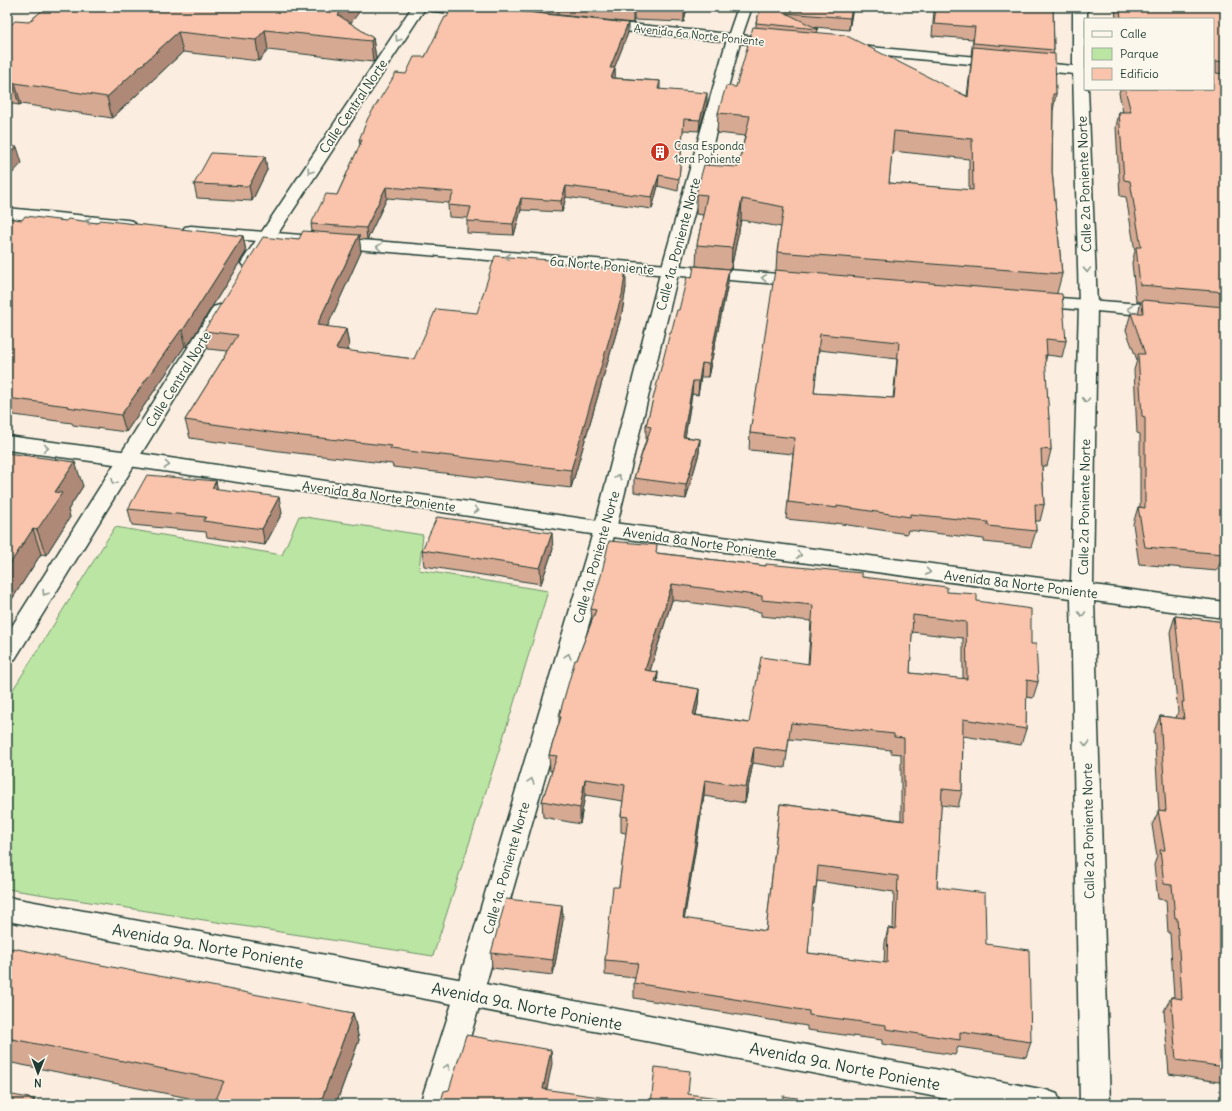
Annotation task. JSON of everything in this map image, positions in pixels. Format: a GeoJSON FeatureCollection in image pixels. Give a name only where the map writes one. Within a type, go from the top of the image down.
{"type":"FeatureCollection","features":[{"type":"Feature","properties":{"kind":"street","name":"Calle Central Norte"},"geometry":{"type":"LineString","coordinates":[[241,278],[419,7]]}},
{"type":"Feature","properties":{"kind":"street"},"geometry":{"type":"LineString","coordinates":[[433,7],[497,14]]}},
{"type":"Feature","properties":{"kind":"street","name":"Calle 1a. Poniente Norte"},"geometry":{"type":"LineString","coordinates":[[435,1104],[469,994],[605,529],[670,270],[734,39],[745,7]]}},
{"type":"Feature","properties":{"kind":"street","name":"Calle 2a Poniente Norte"},"geometry":{"type":"LineString","coordinates":[[1080,7],[1088,305],[1082,592],[1094,1104]]}},
{"type":"Feature","properties":{"kind":"street","name":"Avenida 6a Norte Poniente"},"geometry":{"type":"LineString","coordinates":[[584,23],[789,44]]}},
{"type":"Feature","properties":{"kind":"street"},"geometry":{"type":"LineString","coordinates":[[836,48],[1082,71]]}},
{"type":"Feature","properties":{"kind":"street"},"geometry":{"type":"LineString","coordinates":[[7,214],[140,226]]}},
{"type":"Feature","properties":{"kind":"street","name":"6a Norte Poniente"},"geometry":{"type":"LineString","coordinates":[[172,229],[820,283]]}},
{"type":"Feature","properties":{"kind":"street","name":"Calle Central Norte"},"geometry":{"type":"LineString","coordinates":[[7,653],[228,298]]}},
{"type":"Feature","properties":{"kind":"street"},"geometry":{"type":"LineString","coordinates":[[1017,299],[1225,316]]}},
{"type":"Feature","properties":{"kind":"street","name":"Avenida 8a Norte Poniente"},"geometry":{"type":"LineString","coordinates":[[7,443],[129,459],[605,529],[1225,610]]}},
{"type":"Feature","properties":{"kind":"street","name":"Avenida 9a. Norte Poniente"},"geometry":{"type":"LineString","coordinates":[[7,909],[469,994],[1046,1104]]}},
{"type":"Feature","properties":{"kind":"green space"},"geometry":{"type":"Polygon","coordinates":[[[299,516],[423,535],[419,570],[548,591],[510,716],[433,956],[7,889],[7,699],[115,527],[282,555],[299,516]]]}},
{"type":"Feature","properties":{"kind":"building"},"geometry":{"type":"Polygon","coordinates":[[[46,7],[345,7],[338,15],[373,38],[371,41],[265,30],[256,40],[178,32],[107,97],[7,83],[7,29],[15,21],[29,22],[46,7]]]}},
{"type":"Feature","properties":{"kind":"building"},"geometry":{"type":"Polygon","coordinates":[[[452,7],[480,7],[628,23],[610,68],[615,68],[611,78],[660,81],[658,89],[707,93],[700,120],[684,119],[679,179],[659,175],[652,197],[566,186],[561,201],[521,198],[513,224],[467,221],[471,207],[448,205],[454,192],[386,187],[366,228],[311,224],[326,194],[337,195],[362,140],[359,140],[368,118],[396,73],[406,74],[414,57],[425,57],[445,17],[447,17],[452,7]]]}},
{"type":"Feature","properties":{"kind":"building"},"geometry":{"type":"Polygon","coordinates":[[[599,7],[685,7],[684,10],[634,8],[633,11],[599,7]]]}},
{"type":"Feature","properties":{"kind":"building"},"geometry":{"type":"Polygon","coordinates":[[[761,7],[852,7],[850,18],[786,13],[818,29],[756,23],[761,7]]]}},
{"type":"Feature","properties":{"kind":"building"},"geometry":{"type":"Polygon","coordinates":[[[936,7],[1053,7],[1054,50],[973,43],[975,27],[934,24],[936,7]]]}},
{"type":"Feature","properties":{"kind":"building"},"geometry":{"type":"Polygon","coordinates":[[[1120,7],[1225,7],[1225,62],[1216,61],[1216,73],[1225,74],[1225,292],[1140,285],[1136,247],[1141,247],[1130,181],[1124,180],[1119,112],[1131,112],[1125,90],[1214,90],[1214,18],[1121,18],[1120,7]]]}},
{"type":"Feature","properties":{"kind":"building"},"geometry":{"type":"Polygon","coordinates":[[[753,27],[845,35],[968,97],[973,47],[1055,54],[1056,94],[1053,94],[1052,171],[1062,274],[777,252],[784,207],[742,199],[732,248],[697,245],[707,195],[696,194],[704,165],[738,167],[750,116],[718,113],[726,86],[736,87],[753,27]],[[894,131],[889,183],[973,190],[972,139],[894,131]]]}},
{"type":"Feature","properties":{"kind":"building"},"geometry":{"type":"Polygon","coordinates":[[[7,146],[17,147],[7,158],[7,146]]]}},
{"type":"Feature","properties":{"kind":"building"},"geometry":{"type":"Polygon","coordinates":[[[211,153],[265,156],[249,186],[194,184],[211,153]]]}},
{"type":"Feature","properties":{"kind":"building"},"geometry":{"type":"Polygon","coordinates":[[[25,216],[97,223],[100,220],[243,236],[183,330],[181,330],[121,415],[7,398],[7,218],[22,220],[25,216]]]}},
{"type":"Feature","properties":{"kind":"building"},"geometry":{"type":"Polygon","coordinates":[[[303,231],[359,235],[317,325],[346,329],[336,349],[414,359],[436,309],[477,313],[495,256],[550,260],[549,263],[580,264],[579,267],[626,269],[622,295],[571,470],[390,449],[392,446],[276,433],[185,420],[238,335],[204,331],[263,237],[289,240],[290,238],[299,239],[303,231]]]}},
{"type":"Feature","properties":{"kind":"building"},"geometry":{"type":"Polygon","coordinates":[[[694,266],[729,269],[709,364],[702,363],[699,381],[693,381],[683,437],[700,439],[686,485],[634,478],[651,427],[646,426],[670,333],[677,310],[679,310],[687,277],[692,278],[694,266]]]}},
{"type":"Feature","properties":{"kind":"building"},"geometry":{"type":"Polygon","coordinates":[[[775,270],[1062,294],[1066,341],[1046,339],[1047,355],[1045,355],[1051,450],[1041,449],[1044,505],[1035,504],[1036,531],[988,526],[988,522],[910,514],[910,517],[837,506],[837,508],[788,502],[795,438],[750,433],[775,270]],[[820,334],[814,393],[894,398],[899,342],[820,334]]]}},
{"type":"Feature","properties":{"kind":"building"},"geometry":{"type":"Polygon","coordinates":[[[1142,300],[1225,307],[1225,543],[1221,543],[1223,554],[1145,547],[1138,507],[1145,508],[1145,417],[1142,416],[1138,354],[1145,354],[1131,313],[1143,313],[1142,300]]]}},
{"type":"Feature","properties":{"kind":"building"},"geometry":{"type":"Polygon","coordinates":[[[7,453],[75,462],[55,492],[62,493],[37,530],[33,529],[7,568],[7,453]]]}},
{"type":"Feature","properties":{"kind":"building"},"geometry":{"type":"Polygon","coordinates":[[[147,475],[216,481],[212,488],[279,497],[262,529],[203,521],[206,517],[128,509],[147,475]]]}},
{"type":"Feature","properties":{"kind":"building"},"geometry":{"type":"Polygon","coordinates":[[[437,517],[552,533],[540,568],[422,550],[437,517]]]}},
{"type":"Feature","properties":{"kind":"building"},"geometry":{"type":"Polygon","coordinates":[[[609,541],[657,545],[656,553],[766,566],[766,564],[862,573],[862,577],[947,587],[947,592],[977,594],[977,601],[1031,609],[1031,644],[1036,644],[1038,682],[1027,680],[1026,729],[963,719],[962,791],[942,789],[937,887],[985,893],[986,944],[1029,950],[1031,1042],[960,1032],[960,1040],[886,1029],[886,1025],[809,1015],[809,1011],[634,983],[638,963],[605,960],[613,887],[619,887],[628,817],[621,816],[625,785],[585,779],[580,808],[542,801],[557,756],[549,755],[561,717],[559,716],[575,660],[577,660],[596,610],[591,609],[601,576],[609,541]],[[672,584],[645,670],[658,672],[655,682],[699,689],[693,715],[749,723],[761,657],[809,664],[813,605],[762,600],[762,596],[672,584]],[[913,615],[910,673],[967,679],[966,622],[913,615]],[[791,723],[787,752],[754,747],[746,787],[705,780],[683,918],[766,931],[780,804],[904,821],[904,738],[894,737],[894,734],[791,723]],[[818,866],[816,889],[814,888],[808,953],[887,963],[888,928],[896,929],[898,876],[818,866]]]}},
{"type":"Feature","properties":{"kind":"building"},"geometry":{"type":"Polygon","coordinates":[[[1175,616],[1225,622],[1225,1067],[1176,1060],[1171,997],[1182,999],[1177,918],[1175,918],[1172,885],[1164,884],[1160,850],[1165,850],[1158,810],[1166,811],[1160,716],[1184,719],[1182,702],[1184,702],[1175,616]]]}},
{"type":"Feature","properties":{"kind":"building"},"geometry":{"type":"Polygon","coordinates":[[[506,899],[562,905],[553,960],[491,953],[506,899]]]}},
{"type":"Feature","properties":{"kind":"building"},"geometry":{"type":"Polygon","coordinates":[[[12,948],[353,1013],[320,1104],[214,1104],[224,1081],[7,1038],[7,957],[12,948]]]}},
{"type":"Feature","properties":{"kind":"building"},"geometry":{"type":"Polygon","coordinates":[[[466,1035],[551,1050],[543,1089],[649,1104],[440,1104],[444,1091],[449,1090],[466,1035]]]}},
{"type":"Feature","properties":{"kind":"building"},"geometry":{"type":"Polygon","coordinates":[[[655,1067],[690,1071],[688,1094],[718,1098],[718,1104],[651,1104],[655,1067]]]}},
{"type":"Feature","properties":{"kind":"building"},"geometry":{"type":"Polygon","coordinates":[[[7,1094],[34,1099],[31,1104],[7,1104],[7,1094]]]}},
{"type":"Feature","properties":{"kind":"building"},"geometry":{"type":"Polygon","coordinates":[[[783,1096],[835,1104],[782,1104],[783,1096]]]}},
{"type":"Feature","properties":{"kind":"building"},"geometry":{"type":"Polygon","coordinates":[[[846,1099],[873,1104],[846,1104],[846,1099]]]}},
{"type":"Feature","properties":{"kind":"place","name":"Casa Esponda 1era Poniente"},"geometry":{"type":"Point","coordinates":[660,152]}}]}
